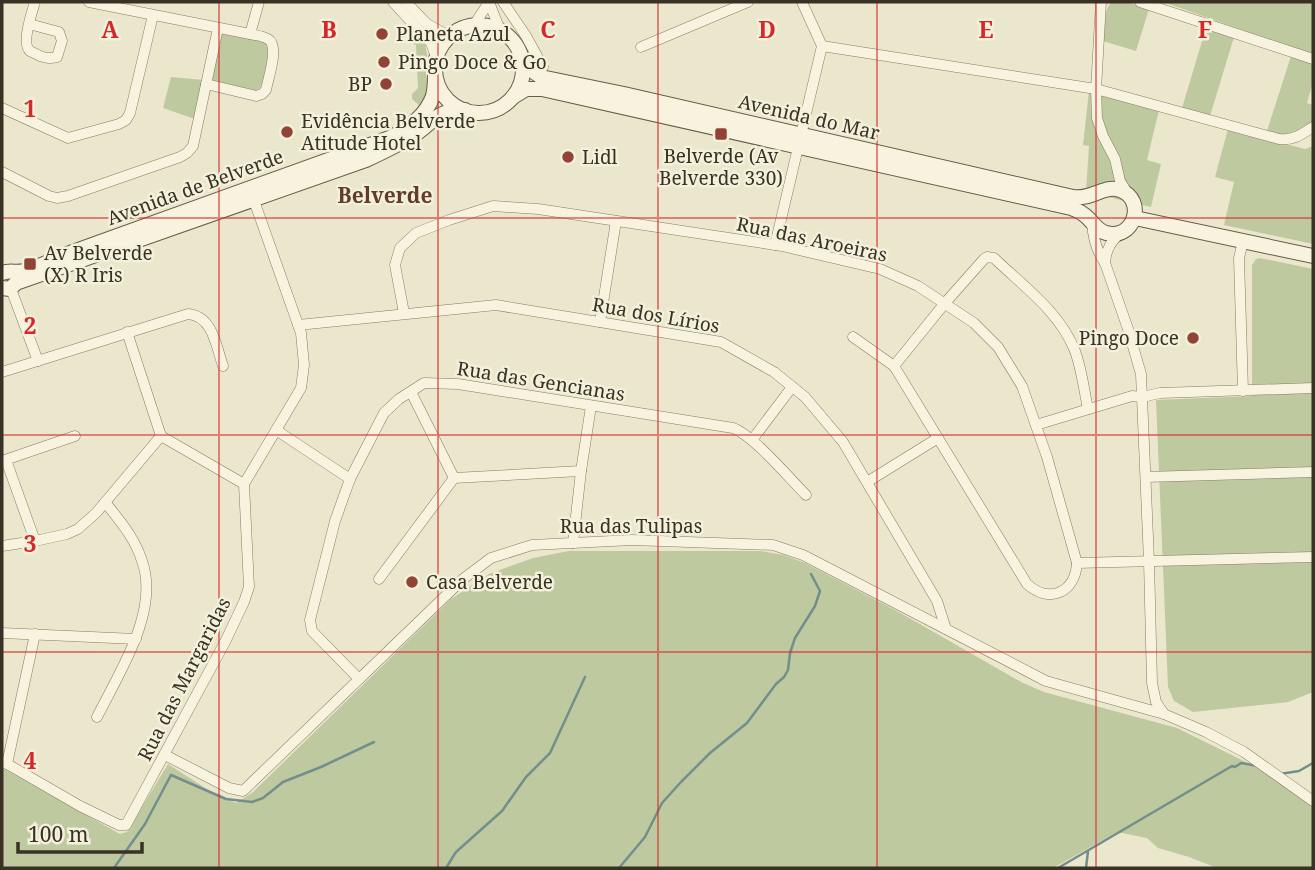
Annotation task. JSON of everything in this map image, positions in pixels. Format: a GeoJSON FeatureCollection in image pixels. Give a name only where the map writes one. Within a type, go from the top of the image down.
{"type":"FeatureCollection","features":[{"type":"Feature","properties":{"kind":"main road"},"geometry":{"type":"LineString","coordinates":[[487,25],[509,37],[517,46],[523,67],[519,88],[513,97],[491,111],[473,113],[453,105],[444,96],[435,73],[436,57],[449,36],[461,28],[487,25]]}},
{"type":"Feature","properties":{"kind":"main road","name":"Avenida do Mar"},"geometry":{"type":"LineString","coordinates":[[521,57],[528,68],[541,77],[625,94],[1072,208],[1092,221],[1098,230],[1109,234],[1120,233]]}},
{"type":"Feature","properties":{"kind":"main road","name":"Avenida de Belverde"},"geometry":{"type":"LineString","coordinates":[[252,194],[392,137],[410,126],[424,113],[433,95],[435,73]]}},
{"type":"Feature","properties":{"kind":"main road","name":"Avenida do Mar"},"geometry":{"type":"LineString","coordinates":[[513,97],[526,89],[542,89],[1078,198],[1112,188],[1130,197]]}},
{"type":"Feature","properties":{"kind":"main road","name":"Avenida de Belverde"},"geometry":{"type":"LineString","coordinates":[[7,277],[67,254],[366,160],[417,133],[435,117],[450,110],[465,110]]}},
{"type":"Feature","properties":{"kind":"main road"},"geometry":{"type":"LineString","coordinates":[[1092,221],[1090,204],[1099,192]]}},
{"type":"Feature","properties":{"kind":"main road"},"geometry":{"type":"LineString","coordinates":[[1120,233],[1129,228],[1135,218],[1135,207],[1130,197]]}},
{"type":"Feature","properties":{"kind":"main road"},"geometry":{"type":"LineString","coordinates":[[1135,218],[1313,256]]}},
{"type":"Feature","properties":{"kind":"street"},"geometry":{"type":"LineString","coordinates":[[29,24],[35,2]]}},
{"type":"Feature","properties":{"kind":"street"},"geometry":{"type":"LineString","coordinates":[[89,2],[250,34],[269,40],[274,47],[264,92],[256,96],[206,85]]}},
{"type":"Feature","properties":{"kind":"street"},"geometry":{"type":"LineString","coordinates":[[250,34],[258,2]]}},
{"type":"Feature","properties":{"kind":"street"},"geometry":{"type":"LineString","coordinates":[[393,2],[431,43],[436,57]]}},
{"type":"Feature","properties":{"kind":"street"},"geometry":{"type":"LineString","coordinates":[[406,2],[427,24],[449,36]]}},
{"type":"Feature","properties":{"kind":"street"},"geometry":{"type":"LineString","coordinates":[[474,25],[489,2]]}},
{"type":"Feature","properties":{"kind":"street"},"geometry":{"type":"LineString","coordinates":[[489,2],[500,30]]}},
{"type":"Feature","properties":{"kind":"street"},"geometry":{"type":"LineString","coordinates":[[503,2],[543,67]]}},
{"type":"Feature","properties":{"kind":"street"},"geometry":{"type":"LineString","coordinates":[[642,47],[748,2]]}},
{"type":"Feature","properties":{"kind":"street"},"geometry":{"type":"LineString","coordinates":[[775,245],[821,46],[802,2]]}},
{"type":"Feature","properties":{"kind":"street"},"geometry":{"type":"LineString","coordinates":[[1101,2],[1096,110],[1099,126],[1115,159],[1120,181],[1130,197]]}},
{"type":"Feature","properties":{"kind":"street"},"geometry":{"type":"LineString","coordinates":[[1140,2],[1313,59]]}},
{"type":"Feature","properties":{"kind":"street"},"geometry":{"type":"LineString","coordinates":[[2,108],[68,138],[126,120],[130,113],[153,15]]}},
{"type":"Feature","properties":{"kind":"street"},"geometry":{"type":"LineString","coordinates":[[2,172],[57,198],[180,158],[192,146],[218,28]]}},
{"type":"Feature","properties":{"kind":"street"},"geometry":{"type":"LineString","coordinates":[[821,46],[1096,89],[1279,139],[1297,137],[1313,127]]}},
{"type":"Feature","properties":{"kind":"street"},"geometry":{"type":"LineString","coordinates":[[1099,192],[1111,179],[1116,167]]}},
{"type":"Feature","properties":{"kind":"street"},"geometry":{"type":"LineString","coordinates":[[127,332],[161,436],[244,484],[300,388],[303,365],[301,333],[252,194]]}},
{"type":"Feature","properties":{"kind":"street","name":"Rua das Aroeiras"},"geometry":{"type":"LineString","coordinates":[[404,313],[395,265],[400,248],[416,233],[493,206],[538,209],[775,245],[880,269],[918,286],[945,303],[974,323],[998,347],[1023,386],[1047,457],[1077,563]]}},
{"type":"Feature","properties":{"kind":"street"},"geometry":{"type":"LineString","coordinates":[[600,322],[616,221]]}},
{"type":"Feature","properties":{"kind":"street"},"geometry":{"type":"LineString","coordinates":[[1092,221],[1094,236],[1128,329],[1141,374],[1153,683],[1156,702],[1164,714]]}},
{"type":"Feature","properties":{"kind":"street"},"geometry":{"type":"LineString","coordinates":[[1105,263],[1110,244],[1120,233]]}},
{"type":"Feature","properties":{"kind":"street"},"geometry":{"type":"LineString","coordinates":[[1243,241],[1239,258],[1243,391]]}},
{"type":"Feature","properties":{"kind":"street"},"geometry":{"type":"LineString","coordinates":[[894,366],[984,259],[993,258],[1051,312],[1062,327],[1078,360],[1088,409]]}},
{"type":"Feature","properties":{"kind":"street"},"geometry":{"type":"LineString","coordinates":[[7,277],[38,360]]}},
{"type":"Feature","properties":{"kind":"street","name":"Rua dos Lírios"},"geometry":{"type":"LineString","coordinates":[[298,325],[496,305],[721,342],[774,372],[805,397],[843,442],[937,601],[946,629]]}},
{"type":"Feature","properties":{"kind":"street"},"geometry":{"type":"LineString","coordinates":[[2,372],[188,314],[197,315],[206,322],[223,366]]}},
{"type":"Feature","properties":{"kind":"street"},"geometry":{"type":"LineString","coordinates":[[853,337],[894,366],[1027,584],[1038,592],[1059,593],[1066,589],[1077,573],[1077,563],[1313,557]]}},
{"type":"Feature","properties":{"kind":"street","name":"Rua das Gencianas"},"geometry":{"type":"LineString","coordinates":[[359,679],[312,631],[310,620],[335,521],[350,479],[384,413],[399,399],[424,383],[458,384],[733,428],[752,440],[806,495]]}},
{"type":"Feature","properties":{"kind":"street"},"geometry":{"type":"LineString","coordinates":[[752,440],[792,387]]}},
{"type":"Feature","properties":{"kind":"street"},"geometry":{"type":"LineString","coordinates":[[1036,425],[1132,396],[1313,388]]}},
{"type":"Feature","properties":{"kind":"street"},"geometry":{"type":"LineString","coordinates":[[411,392],[454,478]]}},
{"type":"Feature","properties":{"kind":"street"},"geometry":{"type":"LineString","coordinates":[[573,543],[591,406]]}},
{"type":"Feature","properties":{"kind":"street"},"geometry":{"type":"LineString","coordinates":[[276,430],[350,479]]}},
{"type":"Feature","properties":{"kind":"street"},"geometry":{"type":"LineString","coordinates":[[36,541],[4,461],[75,436]]}},
{"type":"Feature","properties":{"kind":"street"},"geometry":{"type":"LineString","coordinates":[[2,546],[36,541],[78,529],[106,502],[161,436]]}},
{"type":"Feature","properties":{"kind":"street"},"geometry":{"type":"LineString","coordinates":[[867,482],[938,438]]}},
{"type":"Feature","properties":{"kind":"street"},"geometry":{"type":"LineString","coordinates":[[454,478],[581,471]]}},
{"type":"Feature","properties":{"kind":"street"},"geometry":{"type":"LineString","coordinates":[[1146,477],[1313,472]]}},
{"type":"Feature","properties":{"kind":"street"},"geometry":{"type":"LineString","coordinates":[[379,579],[454,478]]}},
{"type":"Feature","properties":{"kind":"street","name":"Rua das Margaridas"},"geometry":{"type":"LineString","coordinates":[[4,763],[80,806],[119,825],[127,825],[244,602],[249,587],[244,484]]}},
{"type":"Feature","properties":{"kind":"street"},"geometry":{"type":"LineString","coordinates":[[97,717],[136,639],[145,610],[143,563],[130,533],[106,502]]}},
{"type":"Feature","properties":{"kind":"street","name":"Rua das Tulipas"},"geometry":{"type":"LineString","coordinates":[[165,755],[229,789],[243,792],[463,579],[491,558],[532,545],[632,540],[773,545],[803,555],[1046,681],[1164,714],[1206,732],[1244,752],[1313,801]]}},
{"type":"Feature","properties":{"kind":"street"},"geometry":{"type":"LineString","coordinates":[[2,633],[136,639]]}},
{"type":"Feature","properties":{"kind":"street"},"geometry":{"type":"LineString","coordinates":[[4,763],[35,634]]}},
{"type":"Feature","properties":{"kind":"green space"},"geometry":{"type":"Polygon","coordinates":[[[1111,2],[1127,2],[1149,9],[1136,51],[1103,41],[1106,11],[1111,2]]]}},
{"type":"Feature","properties":{"kind":"green space"},"geometry":{"type":"Polygon","coordinates":[[[1163,2],[1313,2],[1313,55],[1163,2]]]}},
{"type":"Feature","properties":{"kind":"green space"},"geometry":{"type":"Polygon","coordinates":[[[1206,28],[1234,37],[1210,116],[1182,108],[1206,28]]]}},
{"type":"Feature","properties":{"kind":"green space"},"geometry":{"type":"Polygon","coordinates":[[[225,32],[266,43],[266,77],[255,91],[215,83],[212,79],[218,37],[225,32]]]}},
{"type":"Feature","properties":{"kind":"green space"},"geometry":{"type":"Polygon","coordinates":[[[418,36],[425,45],[427,54],[428,90],[425,101],[420,106],[412,99],[412,94],[418,88],[416,45],[411,42],[418,36]]]}},
{"type":"Feature","properties":{"kind":"green space"},"geometry":{"type":"Polygon","coordinates":[[[1291,56],[1313,64],[1313,82],[1307,103],[1313,105],[1313,122],[1302,130],[1278,137],[1266,134],[1291,56]]]}},
{"type":"Feature","properties":{"kind":"green space"},"geometry":{"type":"Polygon","coordinates":[[[171,77],[204,80],[195,119],[163,108],[171,77]]]}},
{"type":"Feature","properties":{"kind":"green space"},"geometry":{"type":"Polygon","coordinates":[[[1089,91],[1159,110],[1147,160],[1161,164],[1151,207],[1086,192],[1089,146],[1083,145],[1089,91]]]}},
{"type":"Feature","properties":{"kind":"green space"},"geometry":{"type":"Polygon","coordinates":[[[1228,129],[1305,149],[1313,146],[1313,244],[1224,225],[1234,182],[1215,177],[1228,129]]]}},
{"type":"Feature","properties":{"kind":"green space"},"geometry":{"type":"Polygon","coordinates":[[[1260,258],[1313,269],[1313,692],[1288,702],[1193,712],[1174,701],[1168,687],[1156,400],[1252,396],[1252,265],[1260,258]]]}},
{"type":"Feature","properties":{"kind":"green space"},"geometry":{"type":"Polygon","coordinates":[[[569,551],[760,551],[784,555],[805,563],[897,611],[1023,683],[1044,692],[1177,728],[1264,771],[1313,807],[1313,868],[1217,868],[1158,848],[1147,838],[1117,832],[1053,868],[2,868],[2,768],[120,834],[127,832],[168,764],[216,795],[236,803],[252,793],[451,599],[489,574],[533,558],[569,551]]]}},
{"type":"Feature","properties":{"kind":"waterway"},"geometry":{"type":"LineString","coordinates":[[619,868],[645,837],[662,803],[710,753],[747,723],[784,677],[795,638],[815,606],[820,591],[811,574]]}},
{"type":"Feature","properties":{"kind":"waterway"},"geometry":{"type":"LineString","coordinates":[[446,868],[456,852],[502,811],[526,777],[550,753],[585,677]]}},
{"type":"Feature","properties":{"kind":"waterway"},"geometry":{"type":"LineString","coordinates":[[114,868],[145,824],[171,775],[226,799],[252,802],[263,798],[283,782],[374,742]]}},
{"type":"Feature","properties":{"kind":"waterway"},"geometry":{"type":"LineString","coordinates":[[1058,868],[1232,766],[1241,763],[1258,766]]}},
{"type":"Feature","properties":{"kind":"waterway"},"geometry":{"type":"LineString","coordinates":[[1280,774],[1299,771],[1313,763]]}},
{"type":"Feature","properties":{"kind":"waterway"},"geometry":{"type":"LineString","coordinates":[[1086,868],[1088,851]]}},
{"type":"Feature","properties":{"kind":"place","name":"Planeta Azul"},"geometry":{"type":"Point","coordinates":[382,34]}},
{"type":"Feature","properties":{"kind":"place","name":"Pingo Doce & Go"},"geometry":{"type":"Point","coordinates":[384,62]}},
{"type":"Feature","properties":{"kind":"place","name":"BP"},"geometry":{"type":"Point","coordinates":[386,84]}},
{"type":"Feature","properties":{"kind":"place","name":"Evidência Belverde Atitude Hotel"},"geometry":{"type":"Point","coordinates":[287,132]}},
{"type":"Feature","properties":{"kind":"place","name":"Belverde (Av Belverde 330)"},"geometry":{"type":"Point","coordinates":[721,134]}},
{"type":"Feature","properties":{"kind":"place","name":"Lidl"},"geometry":{"type":"Point","coordinates":[568,157]}},
{"type":"Feature","properties":{"kind":"place","name":"Av Belverde (X) R Iris"},"geometry":{"type":"Point","coordinates":[30,264]}},
{"type":"Feature","properties":{"kind":"place","name":"Pingo Doce"},"geometry":{"type":"Point","coordinates":[1193,338]}},
{"type":"Feature","properties":{"kind":"place","name":"Casa Belverde"},"geometry":{"type":"Point","coordinates":[412,582]}},
{"type":"Feature","properties":{"kind":"district","name":"Belverde"},"geometry":{"type":"Point","coordinates":[385,196]}}]}
